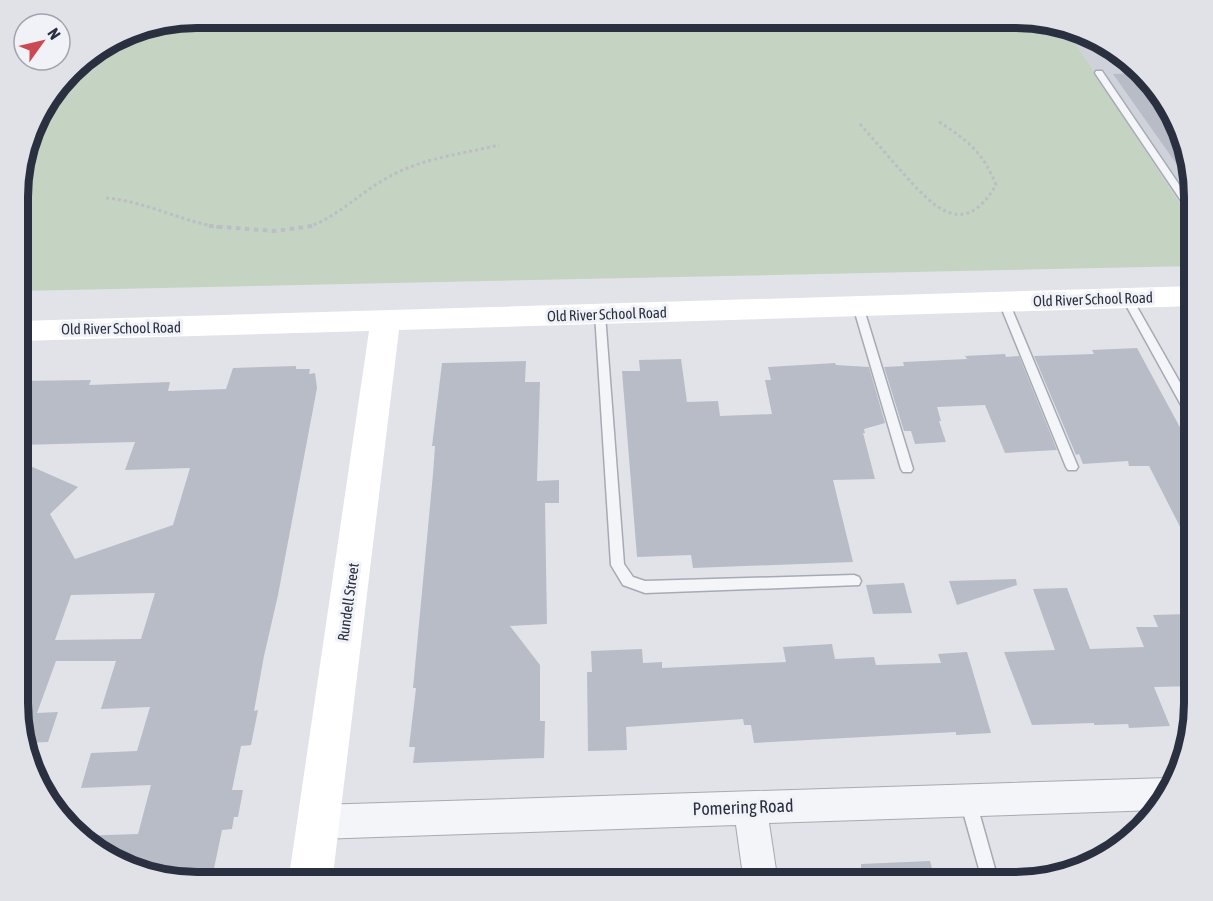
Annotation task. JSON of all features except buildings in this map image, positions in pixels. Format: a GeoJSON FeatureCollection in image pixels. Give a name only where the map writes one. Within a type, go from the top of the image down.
{"type":"FeatureCollection","features":[{"type":"Feature","properties":{"kind":"main road","name":"Old River School Road"},"geometry":{"type":"LineString","coordinates":[[28,331],[1184,296]]}},
{"type":"Feature","properties":{"kind":"main road","name":"Rundell Street"},"geometry":{"type":"LineString","coordinates":[[311,872],[385,321]]}},
{"type":"Feature","properties":{"kind":"street","name":"Pomering Road"},"geometry":{"type":"LineString","coordinates":[[318,822],[1158,794]]}},
{"type":"Feature","properties":{"kind":"street"},"geometry":{"type":"LineString","coordinates":[[750,807],[759,872]]}},
{"type":"Feature","properties":{"kind":"lane"},"geometry":{"type":"LineString","coordinates":[[1099,73],[1184,199]]}},
{"type":"Feature","properties":{"kind":"lane"},"geometry":{"type":"LineString","coordinates":[[1127,298],[1184,400]]}},
{"type":"Feature","properties":{"kind":"lane"},"geometry":{"type":"LineString","coordinates":[[1004,302],[1072,467]]}},
{"type":"Feature","properties":{"kind":"lane"},"geometry":{"type":"LineString","coordinates":[[858,306],[907,469]]}},
{"type":"Feature","properties":{"kind":"lane"},"geometry":{"type":"LineString","coordinates":[[600,314],[618,565],[628,581],[645,587],[854,581]]}},
{"type":"Feature","properties":{"kind":"lane"},"geometry":{"type":"LineString","coordinates":[[968,800],[988,872]]}},
{"type":"Feature","properties":{"kind":"path"},"geometry":{"type":"LineString","coordinates":[[860,124],[927,201],[938,211],[955,216],[980,207],[990,197],[996,185],[989,165],[976,147],[938,121]]}},
{"type":"Feature","properties":{"kind":"path"},"geometry":{"type":"LineString","coordinates":[[106,198],[137,202],[173,216],[213,227],[291,231],[310,227],[329,219],[388,177],[431,162],[499,146]]}},
{"type":"Feature","properties":{"kind":"shaded area"},"geometry":{"type":"Polygon","coordinates":[[[1072,38],[1100,51],[1127,70],[1143,86],[1162,113],[1179,154],[1183,175],[1184,210],[1072,38]]]}},
{"type":"Feature","properties":{"kind":"green space"},"geometry":{"type":"Polygon","coordinates":[[[186,29],[1027,29],[1049,32],[1072,38],[1184,210],[1184,266],[28,291],[30,175],[37,143],[51,113],[63,95],[86,70],[113,51],[154,34],[186,29]]]}}]}
